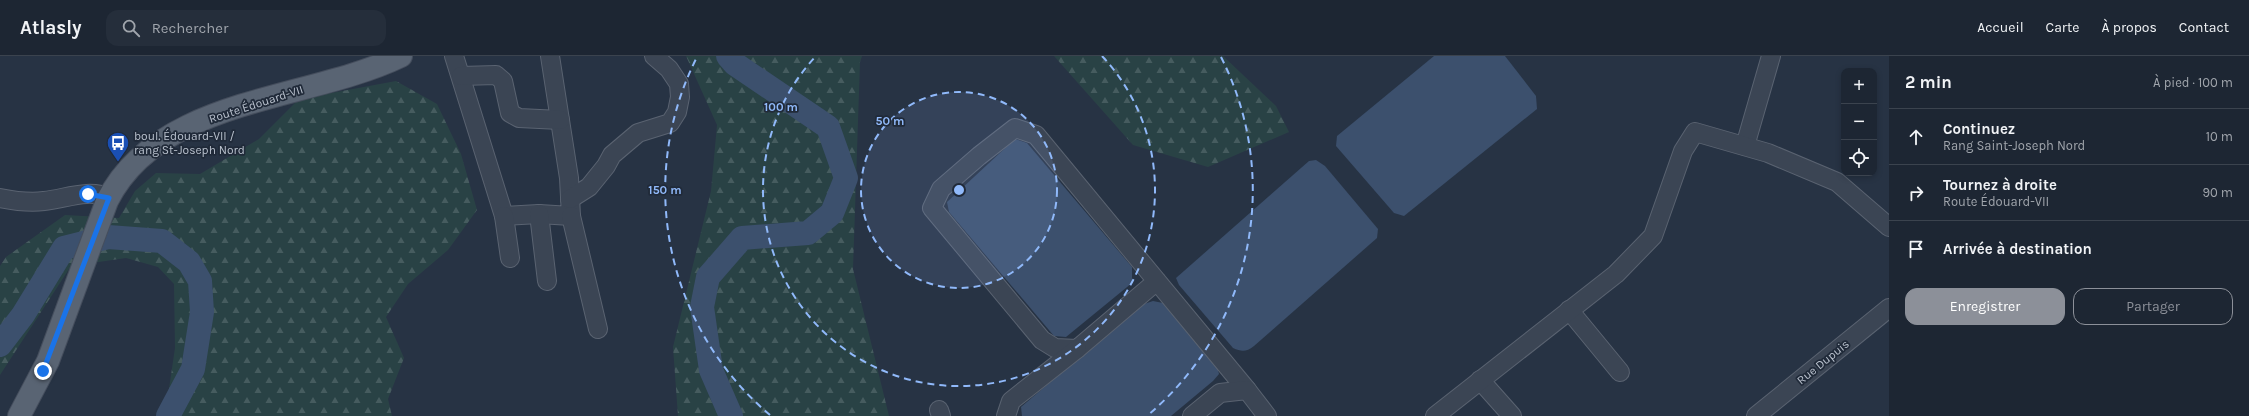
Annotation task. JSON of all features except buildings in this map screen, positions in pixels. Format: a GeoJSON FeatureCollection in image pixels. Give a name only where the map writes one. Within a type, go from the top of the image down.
{"type":"FeatureCollection","features":[{"type":"Feature","properties":{"kind":"main road","name":"Route Édouard-VII"},"geometry":{"type":"LineString","coordinates":[[19,416],[48,361],[109,198],[120,179],[138,159],[152,148],[178,132],[240,106],[357,73],[401,56]]}},
{"type":"Feature","properties":{"kind":"street"},"geometry":{"type":"LineString","coordinates":[[550,56],[571,207],[598,329]]}},
{"type":"Feature","properties":{"kind":"street"},"geometry":{"type":"LineString","coordinates":[[504,216],[539,214],[571,207],[606,166],[612,155],[638,133],[670,123],[677,112],[680,97],[679,84],[670,69],[654,56]]}},
{"type":"Feature","properties":{"kind":"street"},"geometry":{"type":"LineString","coordinates":[[1745,146],[1771,56]]}},
{"type":"Feature","properties":{"kind":"street"},"geometry":{"type":"LineString","coordinates":[[459,62],[496,76],[503,81],[510,113],[519,118],[560,120]]}},
{"type":"Feature","properties":{"kind":"street"},"geometry":{"type":"LineString","coordinates":[[459,62],[504,216],[510,258]]}},
{"type":"Feature","properties":{"kind":"street"},"geometry":{"type":"LineString","coordinates":[[1077,349],[1055,348],[1042,340],[932,208],[941,189],[1014,128],[1036,135],[1267,416]]}},
{"type":"Feature","properties":{"kind":"street"},"geometry":{"type":"LineString","coordinates":[[1435,416],[1616,274],[1654,236],[1682,151],[1695,132],[1768,153],[1837,182],[1889,227]]}},
{"type":"Feature","properties":{"kind":"street"},"geometry":{"type":"LineString","coordinates":[[0,198],[29,202],[82,194],[99,195],[109,198]]}},
{"type":"Feature","properties":{"kind":"street"},"geometry":{"type":"LineString","coordinates":[[539,214],[548,281]]}},
{"type":"Feature","properties":{"kind":"street"},"geometry":{"type":"LineString","coordinates":[[1006,416],[1011,401],[1077,349],[1157,281]]}},
{"type":"Feature","properties":{"kind":"street","name":"Rue Dupuis"},"geometry":{"type":"LineString","coordinates":[[1756,416],[1889,308]]}},
{"type":"Feature","properties":{"kind":"street"},"geometry":{"type":"LineString","coordinates":[[1569,310],[1620,372]]}},
{"type":"Feature","properties":{"kind":"street"},"geometry":{"type":"LineString","coordinates":[[1480,380],[1512,416]]}},
{"type":"Feature","properties":{"kind":"street"},"geometry":{"type":"LineString","coordinates":[[1192,416],[1220,393],[1247,390]]}},
{"type":"Feature","properties":{"kind":"green space"},"geometry":{"type":"Polygon","coordinates":[[[686,56],[862,56],[860,62],[853,269],[889,416],[678,416],[673,347],[711,191],[717,125],[686,56]]]}},
{"type":"Feature","properties":{"kind":"green space"},"geometry":{"type":"Polygon","coordinates":[[[1054,56],[1223,56],[1276,106],[1289,132],[1208,167],[1133,145],[1054,56]]]}},
{"type":"Feature","properties":{"kind":"green space"},"geometry":{"type":"Polygon","coordinates":[[[396,81],[437,104],[461,154],[477,210],[448,250],[408,284],[386,317],[404,358],[388,399],[392,416],[165,416],[175,348],[174,284],[158,267],[126,258],[71,266],[0,375],[0,266],[6,257],[65,215],[119,218],[135,191],[156,173],[200,174],[259,139],[299,99],[396,81]]]}},
{"type":"Feature","properties":{"kind":"water"},"geometry":{"type":"Polygon","coordinates":[[[1434,56],[1505,56],[1536,96],[1537,109],[1404,216],[1394,213],[1336,146],[1337,136],[1434,56]]]}},
{"type":"Feature","properties":{"kind":"water"},"geometry":{"type":"Polygon","coordinates":[[[1015,139],[1027,143],[1132,267],[1132,283],[1066,337],[1054,336],[949,212],[947,202],[1015,139]]]}},
{"type":"Feature","properties":{"kind":"water"},"geometry":{"type":"Polygon","coordinates":[[[1316,160],[1325,166],[1378,229],[1377,238],[1254,346],[1244,351],[1233,348],[1179,285],[1176,278],[1309,161],[1316,160]]]}},
{"type":"Feature","properties":{"kind":"water"},"geometry":{"type":"Polygon","coordinates":[[[1153,301],[1163,303],[1217,366],[1219,374],[1213,381],[1171,416],[1022,416],[1021,407],[1141,305],[1153,301]]]}},
{"type":"Feature","properties":{"kind":"waterway"},"geometry":{"type":"LineString","coordinates":[[728,56],[735,64],[828,127],[846,178],[832,213],[808,233],[742,238],[708,277],[702,307],[711,370],[731,416]]}},
{"type":"Feature","properties":{"kind":"waterway"},"geometry":{"type":"LineString","coordinates":[[0,345],[23,315],[64,248],[108,237],[162,241],[189,262],[200,281],[202,312],[193,369],[168,416]]}},
{"type":"Feature","properties":{"kind":"place","name":"boul. Édouard-VII / rang St-Joseph Nord"},"geometry":{"type":"Point","coordinates":[118,162]}},
{"type":"Feature","properties":{"kind":"route"},"geometry":{"type":"LineString","coordinates":[[43,371],[54,347],[109,198],[88,194]]}}]}
